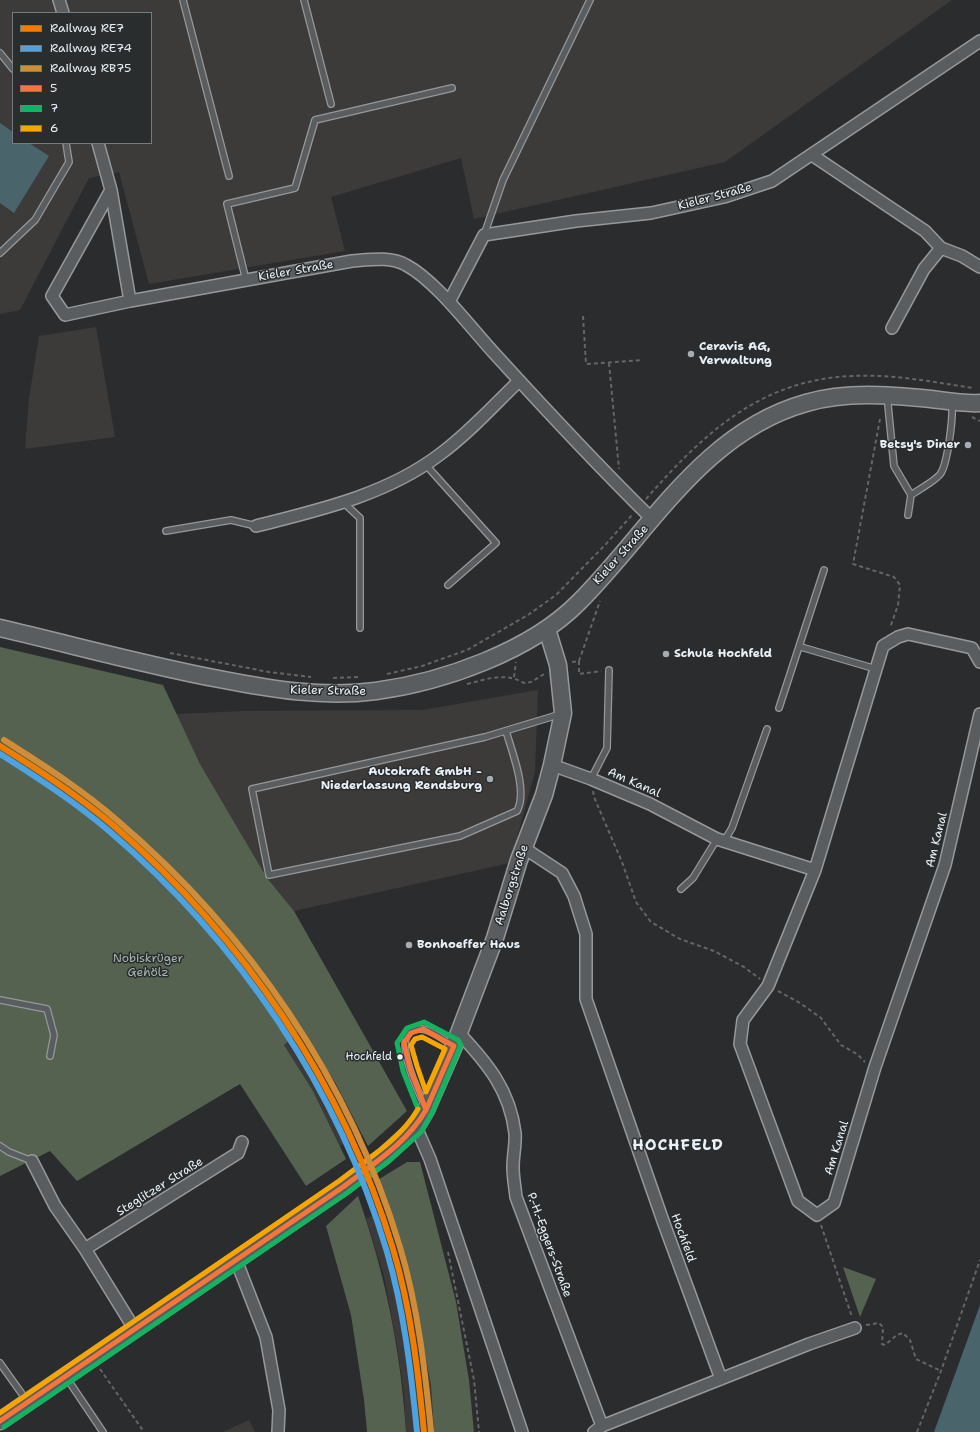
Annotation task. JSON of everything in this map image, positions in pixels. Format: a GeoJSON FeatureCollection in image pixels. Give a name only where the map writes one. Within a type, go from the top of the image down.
{"type":"FeatureCollection","features":[{"type":"Feature","properties":{"kind":"main road","name":"Kieler Straße"},"geometry":{"type":"LineString","coordinates":[[0,628],[174,670],[266,688],[293,691],[349,693],[377,691],[440,676],[497,656],[547,629],[578,603],[699,467],[752,425],[777,413],[806,402],[855,395],[952,407],[977,405]]}},
{"type":"Feature","properties":{"kind":"main road","name":"Aalborgstraße"},"geometry":{"type":"LineString","coordinates":[[0,1421],[93,1359],[342,1187],[385,1155],[416,1127],[426,1110],[457,1039],[495,938],[552,765],[563,713],[558,665],[547,629]]}},
{"type":"Feature","properties":{"kind":"street"},"geometry":{"type":"LineString","coordinates":[[59,0],[63,12]]}},
{"type":"Feature","properties":{"kind":"street","name":"Kieler Straße"},"geometry":{"type":"LineString","coordinates":[[484,235],[576,221],[651,213],[724,197],[772,181],[980,41]]}},
{"type":"Feature","properties":{"kind":"street"},"geometry":{"type":"LineString","coordinates":[[98,144],[111,190],[130,301]]}},
{"type":"Feature","properties":{"kind":"street"},"geometry":{"type":"LineString","coordinates":[[812,155],[925,231],[941,248],[962,256],[980,267]]}},
{"type":"Feature","properties":{"kind":"street","name":"Kieler Straße"},"geometry":{"type":"LineString","coordinates":[[111,190],[52,296],[65,316],[130,301],[352,261],[382,259],[405,264],[449,302],[519,381],[653,520]]}},
{"type":"Feature","properties":{"kind":"street"},"geometry":{"type":"LineString","coordinates":[[449,302],[484,235]]}},
{"type":"Feature","properties":{"kind":"street"},"geometry":{"type":"LineString","coordinates":[[892,328],[924,269],[941,248]]}},
{"type":"Feature","properties":{"kind":"street"},"geometry":{"type":"LineString","coordinates":[[256,526],[344,503],[408,475],[445,450],[519,381]]}},
{"type":"Feature","properties":{"kind":"street"},"geometry":{"type":"LineString","coordinates":[[817,1214],[798,1201],[740,1044],[743,1020],[768,986],[815,870],[883,646],[898,637],[908,634],[972,648],[980,662]]}},
{"type":"Feature","properties":{"kind":"street","name":"Am Kanal"},"geometry":{"type":"LineString","coordinates":[[817,1214],[834,1203],[875,1067],[945,865],[980,714]]}},
{"type":"Feature","properties":{"kind":"street","name":"Am Kanal"},"geometry":{"type":"LineString","coordinates":[[552,765],[591,779],[650,804],[720,840],[815,870]]}},
{"type":"Feature","properties":{"kind":"street","name":"Hochfeld"},"geometry":{"type":"LineString","coordinates":[[524,848],[562,874],[574,896],[586,934],[586,999],[663,1221],[722,1379]]}},
{"type":"Feature","properties":{"kind":"street","name":"P.-H.-Eggers-Straße"},"geometry":{"type":"LineString","coordinates":[[457,1039],[486,1062],[501,1087],[510,1110],[515,1134],[513,1167],[516,1197],[598,1429]]}},
{"type":"Feature","properties":{"kind":"street"},"geometry":{"type":"LineString","coordinates":[[416,1127],[430,1159],[522,1432]]}},
{"type":"Feature","properties":{"kind":"street","name":"Steglitzer Straße"},"geometry":{"type":"LineString","coordinates":[[85,1249],[238,1153],[242,1142]]}},
{"type":"Feature","properties":{"kind":"street"},"geometry":{"type":"LineString","coordinates":[[32,1160],[55,1206],[85,1249],[135,1330]]}},
{"type":"Feature","properties":{"kind":"street"},"geometry":{"type":"LineString","coordinates":[[236,1260],[266,1337],[278,1410],[278,1432]]}},
{"type":"Feature","properties":{"kind":"street"},"geometry":{"type":"LineString","coordinates":[[598,1429],[809,1344],[855,1328]]}},
{"type":"Feature","properties":{"kind":"lane"},"geometry":{"type":"LineString","coordinates":[[183,0],[228,176]]}},
{"type":"Feature","properties":{"kind":"lane"},"geometry":{"type":"LineString","coordinates":[[304,0],[331,104]]}},
{"type":"Feature","properties":{"kind":"lane"},"geometry":{"type":"LineString","coordinates":[[484,235],[503,180],[590,0]]}},
{"type":"Feature","properties":{"kind":"lane"},"geometry":{"type":"LineString","coordinates":[[0,53],[12,68]]}},
{"type":"Feature","properties":{"kind":"lane"},"geometry":{"type":"LineString","coordinates":[[246,280],[227,204],[294,188],[315,120],[452,88]]}},
{"type":"Feature","properties":{"kind":"lane"},"geometry":{"type":"LineString","coordinates":[[0,253],[36,220],[70,162],[66,144]]}},
{"type":"Feature","properties":{"kind":"lane"},"geometry":{"type":"LineString","coordinates":[[889,400],[894,466],[911,494],[908,515]]}},
{"type":"Feature","properties":{"kind":"lane"},"geometry":{"type":"LineString","coordinates":[[911,494],[940,475],[945,463],[952,407]]}},
{"type":"Feature","properties":{"kind":"lane"},"geometry":{"type":"LineString","coordinates":[[425,464],[496,543],[448,586]]}},
{"type":"Feature","properties":{"kind":"lane"},"geometry":{"type":"LineString","coordinates":[[344,503],[360,518],[360,628]]}},
{"type":"Feature","properties":{"kind":"lane"},"geometry":{"type":"LineString","coordinates":[[166,531],[231,520],[256,526]]}},
{"type":"Feature","properties":{"kind":"lane"},"geometry":{"type":"LineString","coordinates":[[779,708],[824,570]]}},
{"type":"Feature","properties":{"kind":"lane"},"geometry":{"type":"LineString","coordinates":[[800,647],[876,669]]}},
{"type":"Feature","properties":{"kind":"lane"},"geometry":{"type":"LineString","coordinates":[[591,779],[607,748],[609,670]]}},
{"type":"Feature","properties":{"kind":"lane"},"geometry":{"type":"LineString","coordinates":[[506,731],[521,793],[521,804],[517,811],[460,836],[269,874],[252,789],[485,737],[563,713]]}},
{"type":"Feature","properties":{"kind":"lane"},"geometry":{"type":"LineString","coordinates":[[680,889],[694,878],[720,840],[732,828],[767,729]]}},
{"type":"Feature","properties":{"kind":"lane"},"geometry":{"type":"LineString","coordinates":[[0,1000],[48,1009],[54,1035],[50,1056]]}},
{"type":"Feature","properties":{"kind":"lane"},"geometry":{"type":"LineString","coordinates":[[426,1110],[406,1055],[404,1043],[406,1038],[417,1030],[423,1029],[457,1039]]}},
{"type":"Feature","properties":{"kind":"lane"},"geometry":{"type":"LineString","coordinates":[[0,1146],[9,1152],[32,1160]]}},
{"type":"Feature","properties":{"kind":"lane"},"geometry":{"type":"LineString","coordinates":[[0,1363],[28,1401]]}},
{"type":"Feature","properties":{"kind":"lane"},"geometry":{"type":"LineString","coordinates":[[66,1377],[103,1432]]}},
{"type":"Feature","properties":{"kind":"path"},"geometry":{"type":"LineString","coordinates":[[583,316],[586,364],[643,360]]}},
{"type":"Feature","properties":{"kind":"path"},"geometry":{"type":"LineString","coordinates":[[609,363],[619,474],[616,483]]}},
{"type":"Feature","properties":{"kind":"path"},"geometry":{"type":"LineString","coordinates":[[381,675],[422,666],[467,650],[528,615],[556,595],[605,545],[671,471],[718,426],[754,403],[779,392],[818,380],[852,376],[905,378],[980,389]]}},
{"type":"Feature","properties":{"kind":"path"},"geometry":{"type":"LineString","coordinates":[[883,646],[898,605],[900,585],[894,577],[853,564],[883,404],[889,400]]}},
{"type":"Feature","properties":{"kind":"path"},"geometry":{"type":"LineString","coordinates":[[952,407],[980,422]]}},
{"type":"Feature","properties":{"kind":"path"},"geometry":{"type":"LineString","coordinates":[[600,600],[579,661],[579,674],[609,670]]}},
{"type":"Feature","properties":{"kind":"path"},"geometry":{"type":"LineString","coordinates":[[164,652],[269,672],[315,678]]}},
{"type":"Feature","properties":{"kind":"path"},"geometry":{"type":"LineString","coordinates":[[462,685],[496,678],[514,677],[524,683],[531,682],[558,665],[579,661]]}},
{"type":"Feature","properties":{"kind":"path"},"geometry":{"type":"LineString","coordinates":[[330,678],[367,677]]}},
{"type":"Feature","properties":{"kind":"path"},"geometry":{"type":"LineString","coordinates":[[591,779],[594,797],[622,862],[636,902],[651,922],[680,939],[714,951],[744,967],[768,986],[821,1018],[841,1044],[857,1054],[866,1063],[875,1067]]}},
{"type":"Feature","properties":{"kind":"path"},"geometry":{"type":"LineString","coordinates":[[817,1214],[855,1328],[879,1323],[884,1329],[882,1344],[885,1345],[897,1335],[903,1333],[910,1340],[916,1359],[942,1370]]}},
{"type":"Feature","properties":{"kind":"path"},"geometry":{"type":"LineString","coordinates":[[447,1247],[474,1380],[479,1432]]}},
{"type":"Feature","properties":{"kind":"path"},"geometry":{"type":"LineString","coordinates":[[917,1432],[942,1370],[980,1260]]}},
{"type":"Feature","properties":{"kind":"path"},"geometry":{"type":"LineString","coordinates":[[93,1359],[144,1432]]}},
{"type":"Feature","properties":{"kind":"shaded area"},"geometry":{"type":"Polygon","coordinates":[[[0,0],[952,0],[725,162],[474,219],[461,158],[331,197],[345,251],[149,284],[119,172],[89,178],[20,310],[0,314],[0,0]]]}},
{"type":"Feature","properties":{"kind":"shaded area"},"geometry":{"type":"Polygon","coordinates":[[[96,327],[115,437],[25,449],[29,398],[39,336],[96,327]]]}},
{"type":"Feature","properties":{"kind":"shaded area"},"geometry":{"type":"Polygon","coordinates":[[[538,690],[535,772],[510,863],[294,911],[267,878],[200,764],[176,714],[245,711],[422,710],[538,690]]]}},
{"type":"Feature","properties":{"kind":"shaded area"},"geometry":{"type":"Polygon","coordinates":[[[0,741],[284,1001],[336,1084],[362,1135],[340,1146],[313,1091],[284,1045],[0,741]]]}},
{"type":"Feature","properties":{"kind":"shaded area"},"geometry":{"type":"Polygon","coordinates":[[[388,1211],[399,1244],[417,1313],[431,1385],[434,1432],[406,1432],[404,1393],[397,1345],[384,1276],[366,1218],[388,1211]]]}},
{"type":"Feature","properties":{"kind":"shaded area"},"geometry":{"type":"Polygon","coordinates":[[[249,1420],[255,1432],[223,1432],[249,1420]]]}},
{"type":"Feature","properties":{"kind":"green space","name":"Nobiskrüger Gehölz"},"geometry":{"type":"Polygon","coordinates":[[[0,647],[163,685],[200,764],[267,878],[294,911],[407,1111],[368,1146],[336,1084],[301,1029],[284,1045],[313,1091],[346,1159],[306,1186],[240,1084],[77,1181],[50,1151],[0,1176],[0,647]]]}},
{"type":"Feature","properties":{"kind":"green space"},"geometry":{"type":"Polygon","coordinates":[[[407,1162],[420,1162],[456,1302],[469,1380],[474,1432],[434,1432],[431,1385],[417,1313],[399,1244],[376,1181],[407,1162]]]}},
{"type":"Feature","properties":{"kind":"green space"},"geometry":{"type":"Polygon","coordinates":[[[358,1196],[368,1225],[384,1283],[390,1312],[396,1342],[404,1402],[406,1432],[367,1432],[364,1400],[351,1315],[326,1226],[358,1196]]]}},
{"type":"Feature","properties":{"kind":"green space"},"geometry":{"type":"Polygon","coordinates":[[[843,1267],[876,1279],[860,1317],[843,1267]]]}},
{"type":"Feature","properties":{"kind":"water"},"geometry":{"type":"Polygon","coordinates":[[[0,123],[12,131],[12,144],[31,144],[49,156],[14,213],[0,203],[0,123]]]}},
{"type":"Feature","properties":{"kind":"water"},"geometry":{"type":"Polygon","coordinates":[[[980,1305],[980,1432],[934,1432],[980,1305]]]}},
{"type":"Feature","properties":{"kind":"rail line","name":"RB75"},"geometry":{"type":"LineString","coordinates":[[4,740],[91,799],[118,821],[166,865],[210,911],[252,961],[289,1014],[323,1069],[353,1126],[379,1186],[400,1247],[412,1292],[423,1362],[431,1431]]}},
{"type":"Feature","properties":{"kind":"rail line","name":"RE7"},"geometry":{"type":"LineString","coordinates":[[0,746],[87,804],[114,826],[161,870],[206,916],[246,966],[284,1018],[317,1073],[347,1129],[372,1188],[393,1249],[405,1294],[409,1317],[424,1432]]}},
{"type":"Feature","properties":{"kind":"rail line","name":"RE74"},"geometry":{"type":"LineString","coordinates":[[0,754],[70,800],[109,831],[156,874],[200,920],[241,970],[278,1022],[312,1076],[341,1133],[367,1192],[387,1252],[402,1318],[417,1432]]}},
{"type":"Feature","properties":{"kind":"transit line","name":"7"},"geometry":{"type":"LineString","coordinates":[[418,1109],[403,1071],[397,1043],[407,1028],[424,1022],[458,1040],[461,1045],[432,1113]]}},
{"type":"Feature","properties":{"kind":"transit line","name":"5"},"geometry":{"type":"LineString","coordinates":[[423,1029],[454,1046],[426,1110],[410,1069],[404,1043],[411,1033],[423,1029]]}},
{"type":"Feature","properties":{"kind":"transit line","name":"6"},"geometry":{"type":"LineString","coordinates":[[422,1037],[445,1049],[426,1092],[411,1045],[415,1039],[422,1037]]}},
{"type":"Feature","properties":{"kind":"transit line","name":"6"},"geometry":{"type":"LineString","coordinates":[[0,1413],[339,1181],[392,1140],[411,1120],[418,1109]]}},
{"type":"Feature","properties":{"kind":"transit line","name":"5"},"geometry":{"type":"LineString","coordinates":[[0,1421],[343,1187],[399,1143],[409,1133],[426,1110]]}},
{"type":"Feature","properties":{"kind":"transit line","name":"7"},"geometry":{"type":"LineString","coordinates":[[4,1427],[347,1193],[389,1161],[421,1132],[432,1113]]}},
{"type":"Feature","properties":{"kind":"place","name":"Ceravis AG, Verwaltung"},"geometry":{"type":"Point","coordinates":[691,354]}},
{"type":"Feature","properties":{"kind":"place","name":"Betsy's Diner"},"geometry":{"type":"Point","coordinates":[968,445]}},
{"type":"Feature","properties":{"kind":"place","name":"Schule Hochfeld"},"geometry":{"type":"Point","coordinates":[666,654]}},
{"type":"Feature","properties":{"kind":"place","name":"Autokraft GmbH - Niederlassung Rendsburg"},"geometry":{"type":"Point","coordinates":[490,779]}},
{"type":"Feature","properties":{"kind":"place","name":"Bonhoeffer Haus"},"geometry":{"type":"Point","coordinates":[409,945]}},
{"type":"Feature","properties":{"kind":"place","name":"Hochfeld"},"geometry":{"type":"Point","coordinates":[400,1057]}},
{"type":"Feature","properties":{"kind":"district","name":"HOCHFELD"},"geometry":{"type":"Point","coordinates":[678,1146]}}]}
